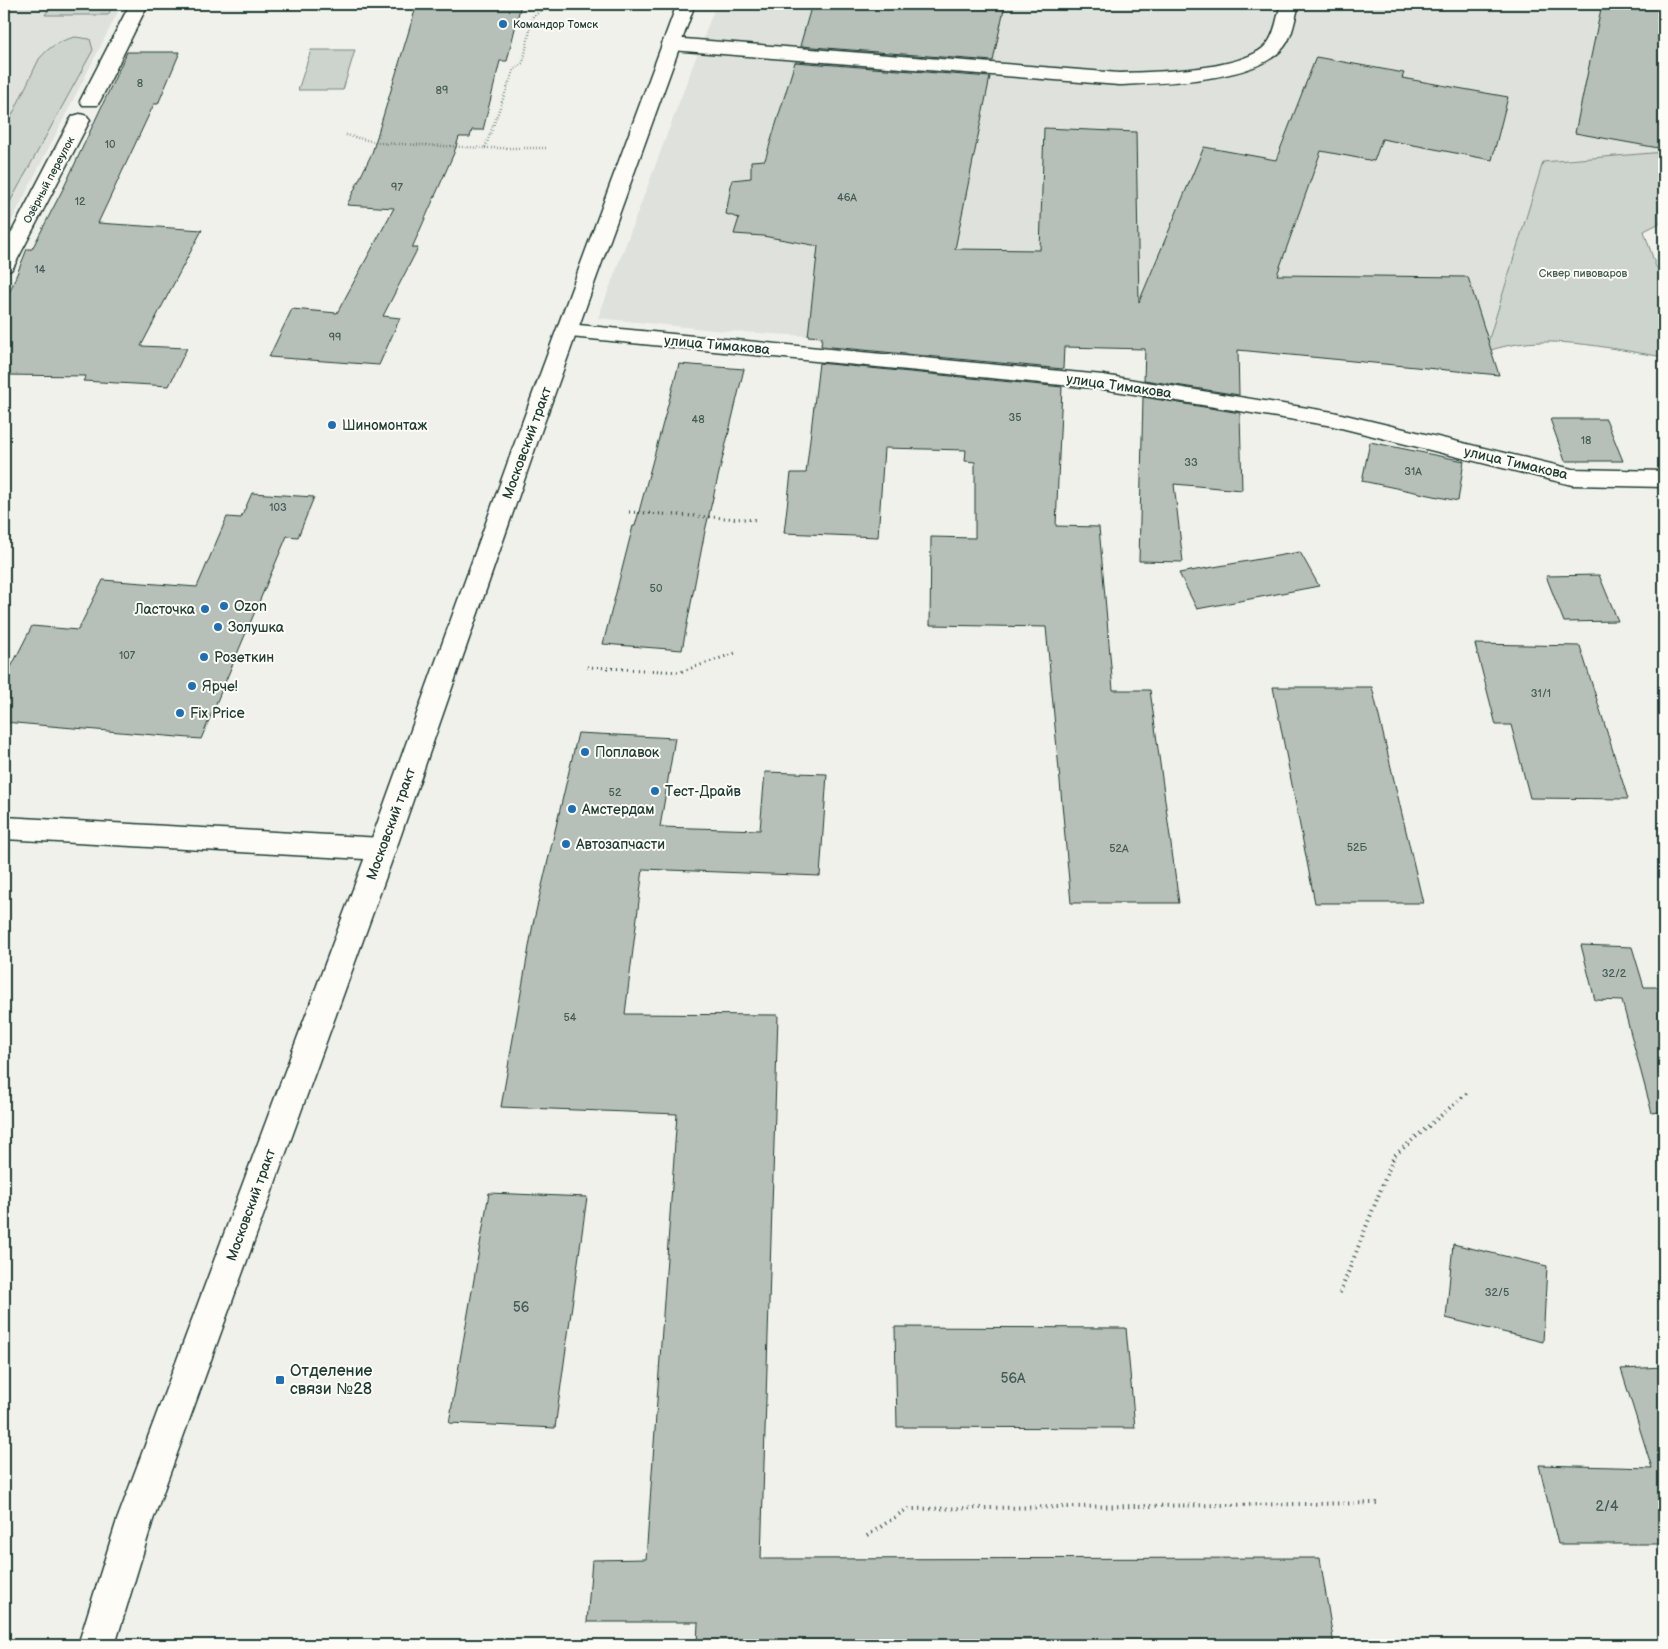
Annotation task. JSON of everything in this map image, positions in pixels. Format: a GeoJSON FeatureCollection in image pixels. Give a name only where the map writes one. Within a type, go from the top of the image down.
{"type":"FeatureCollection","features":[{"type":"Feature","properties":{"kind":"main road"},"geometry":{"type":"LineString","coordinates":[[90,101],[139,4]]}},
{"type":"Feature","properties":{"kind":"main road","name":"Московский тракт"},"geometry":{"type":"LineString","coordinates":[[96,1645],[135,1520],[382,849],[686,4]]}},
{"type":"Feature","properties":{"kind":"main road"},"geometry":{"type":"LineString","coordinates":[[671,44],[1070,76],[1119,79],[1175,77],[1229,68],[1261,57],[1277,45],[1290,4]]}},
{"type":"Feature","properties":{"kind":"main road","name":"Озёрный переулок"},"geometry":{"type":"LineString","coordinates":[[4,266],[80,120]]}},
{"type":"Feature","properties":{"kind":"main road","name":"улица Тимакова"},"geometry":{"type":"LineString","coordinates":[[568,331],[1102,382],[1334,419],[1572,477],[1664,479]]}},
{"type":"Feature","properties":{"kind":"main road"},"geometry":{"type":"LineString","coordinates":[[4,828],[382,849]]}},
{"type":"Feature","properties":{"kind":"path"},"geometry":{"type":"LineString","coordinates":[[485,148],[514,69],[523,63],[533,16],[552,4]]}},
{"type":"Feature","properties":{"kind":"path"},"geometry":{"type":"LineString","coordinates":[[346,135],[379,143],[485,148],[547,148]]}},
{"type":"Feature","properties":{"kind":"path"},"geometry":{"type":"LineString","coordinates":[[629,512],[758,520]]}},
{"type":"Feature","properties":{"kind":"path"},"geometry":{"type":"LineString","coordinates":[[587,667],[680,672],[738,652]]}},
{"type":"Feature","properties":{"kind":"path"},"geometry":{"type":"LineString","coordinates":[[1340,1293],[1394,1156],[1468,1093]]}},
{"type":"Feature","properties":{"kind":"path"},"geometry":{"type":"LineString","coordinates":[[867,1536],[907,1508],[1380,1503]]}},
{"type":"Feature","properties":{"kind":"shaded area"},"geometry":{"type":"Polygon","coordinates":[[[4,4],[122,4],[4,236],[4,4]]]}},
{"type":"Feature","properties":{"kind":"shaded area"},"geometry":{"type":"Polygon","coordinates":[[[716,4],[1664,4],[1664,152],[1543,162],[1485,352],[1485,374],[1248,351],[940,344],[723,331],[598,318],[716,4]]]}},
{"type":"Feature","properties":{"kind":"green space"},"geometry":{"type":"Polygon","coordinates":[[[52,4],[114,4],[108,15],[45,15],[52,4]]]}},
{"type":"Feature","properties":{"kind":"green space"},"geometry":{"type":"Polygon","coordinates":[[[75,37],[90,39],[93,50],[4,213],[4,132],[39,59],[55,45],[75,37]]]}},
{"type":"Feature","properties":{"kind":"green space"},"geometry":{"type":"Polygon","coordinates":[[[311,50],[355,50],[343,90],[298,90],[311,50]]]}},
{"type":"Feature","properties":{"kind":"green space","name":"Сквер пивоваров"},"geometry":{"type":"Polygon","coordinates":[[[1664,152],[1664,221],[1644,231],[1656,267],[1664,274],[1664,357],[1597,346],[1552,342],[1507,346],[1485,352],[1543,162],[1664,152]]]}},
{"type":"Feature","properties":{"kind":"building"},"geometry":{"type":"Polygon","coordinates":[[[417,4],[521,4],[507,61],[500,61],[483,130],[472,130],[470,137],[459,137],[454,153],[412,248],[418,248],[383,316],[400,318],[379,365],[269,357],[292,309],[337,313],[394,208],[347,205],[372,153],[417,4]]]}},
{"type":"Feature","properties":{"kind":"building"},"geometry":{"type":"Polygon","coordinates":[[[812,4],[1005,4],[993,61],[800,46],[812,4]]]}},
{"type":"Feature","properties":{"kind":"building"},"geometry":{"type":"Polygon","coordinates":[[[1602,4],[1664,4],[1664,149],[1575,133],[1602,4]]]}},
{"type":"Feature","properties":{"kind":"building"},"geometry":{"type":"Polygon","coordinates":[[[127,52],[180,52],[158,104],[154,104],[98,223],[202,230],[141,346],[187,348],[169,386],[83,381],[86,376],[4,375],[4,306],[27,249],[32,249],[65,185],[127,52]]]}},
{"type":"Feature","properties":{"kind":"building"},"geometry":{"type":"Polygon","coordinates":[[[1316,57],[1404,73],[1402,78],[1508,97],[1492,160],[1382,139],[1374,161],[1321,151],[1277,275],[1468,277],[1499,375],[1238,350],[1239,395],[1144,380],[1145,349],[1064,347],[1063,369],[821,346],[822,337],[808,336],[818,246],[763,236],[734,234],[739,218],[726,214],[732,180],[751,178],[751,161],[765,160],[795,62],[990,77],[955,249],[1040,250],[1044,128],[1136,132],[1139,302],[1204,147],[1276,160],[1316,57]]]}},
{"type":"Feature","properties":{"kind":"building"},"geometry":{"type":"Polygon","coordinates":[[[819,363],[1062,387],[1056,526],[1099,527],[1113,690],[1150,690],[1179,903],[1071,903],[1046,627],[930,625],[931,537],[975,538],[975,462],[965,461],[966,450],[884,448],[878,537],[784,533],[791,473],[806,473],[819,363]]]}},
{"type":"Feature","properties":{"kind":"building"},"geometry":{"type":"Polygon","coordinates":[[[679,364],[744,369],[705,531],[682,650],[603,644],[633,526],[635,526],[679,364]]]}},
{"type":"Feature","properties":{"kind":"building"},"geometry":{"type":"Polygon","coordinates":[[[1143,397],[1240,413],[1242,490],[1174,484],[1183,562],[1139,561],[1143,397]]]}},
{"type":"Feature","properties":{"kind":"building"},"geometry":{"type":"Polygon","coordinates":[[[1550,419],[1606,419],[1623,461],[1565,461],[1550,419]]]}},
{"type":"Feature","properties":{"kind":"building"},"geometry":{"type":"Polygon","coordinates":[[[1370,442],[1464,461],[1458,501],[1362,481],[1370,442]]]}},
{"type":"Feature","properties":{"kind":"building"},"geometry":{"type":"Polygon","coordinates":[[[252,493],[314,497],[298,537],[287,536],[201,739],[4,722],[4,681],[32,626],[78,630],[103,580],[197,587],[227,517],[241,518],[252,493]]]}},
{"type":"Feature","properties":{"kind":"building"},"geometry":{"type":"Polygon","coordinates":[[[1300,552],[1319,586],[1197,609],[1179,573],[1300,552]]]}},
{"type":"Feature","properties":{"kind":"building"},"geometry":{"type":"Polygon","coordinates":[[[1599,575],[1618,621],[1564,622],[1546,576],[1599,575]]]}},
{"type":"Feature","properties":{"kind":"building"},"geometry":{"type":"Polygon","coordinates":[[[1475,644],[1580,646],[1628,799],[1530,798],[1511,725],[1496,725],[1475,644]]]}},
{"type":"Feature","properties":{"kind":"building"},"geometry":{"type":"Polygon","coordinates":[[[1273,687],[1372,687],[1423,903],[1315,903],[1273,687]]]}},
{"type":"Feature","properties":{"kind":"building"},"geometry":{"type":"Polygon","coordinates":[[[578,733],[675,738],[660,827],[760,830],[765,772],[827,774],[820,876],[643,869],[625,1014],[778,1015],[761,1559],[1320,1558],[1334,1645],[697,1645],[698,1622],[587,1622],[592,1560],[646,1559],[677,1114],[501,1107],[533,924],[578,733]]]}},
{"type":"Feature","properties":{"kind":"building"},"geometry":{"type":"Polygon","coordinates":[[[1581,945],[1632,947],[1644,987],[1664,987],[1664,1111],[1652,1113],[1622,1001],[1595,1000],[1581,945]]]}},
{"type":"Feature","properties":{"kind":"building"},"geometry":{"type":"Polygon","coordinates":[[[489,1193],[587,1197],[555,1428],[449,1423],[489,1193]]]}},
{"type":"Feature","properties":{"kind":"building"},"geometry":{"type":"Polygon","coordinates":[[[1453,1244],[1547,1266],[1543,1342],[1446,1318],[1453,1244]]]}},
{"type":"Feature","properties":{"kind":"building"},"geometry":{"type":"Polygon","coordinates":[[[895,1327],[1126,1328],[1135,1428],[897,1427],[895,1327]]]}},
{"type":"Feature","properties":{"kind":"building"},"geometry":{"type":"Polygon","coordinates":[[[1664,1367],[1664,1544],[1558,1544],[1539,1465],[1652,1468],[1621,1369],[1664,1367]]]}},
{"type":"Feature","properties":{"kind":"place","name":"Командор Томск"},"geometry":{"type":"Point","coordinates":[503,24]}},
{"type":"Feature","properties":{"kind":"place","name":"Шиномонтаж"},"geometry":{"type":"Point","coordinates":[332,425]}},
{"type":"Feature","properties":{"kind":"place","name":"Ozon"},"geometry":{"type":"Point","coordinates":[224,606]}},
{"type":"Feature","properties":{"kind":"place","name":"Ласточка"},"geometry":{"type":"Point","coordinates":[205,609]}},
{"type":"Feature","properties":{"kind":"place","name":"Золушка"},"geometry":{"type":"Point","coordinates":[218,627]}},
{"type":"Feature","properties":{"kind":"place","name":"Розеткин"},"geometry":{"type":"Point","coordinates":[204,657]}},
{"type":"Feature","properties":{"kind":"place","name":"Ярче!"},"geometry":{"type":"Point","coordinates":[192,686]}},
{"type":"Feature","properties":{"kind":"place","name":"Fix Price"},"geometry":{"type":"Point","coordinates":[180,713]}},
{"type":"Feature","properties":{"kind":"place","name":"Поплавок"},"geometry":{"type":"Point","coordinates":[585,752]}},
{"type":"Feature","properties":{"kind":"place","name":"Тест-Драйв"},"geometry":{"type":"Point","coordinates":[655,791]}},
{"type":"Feature","properties":{"kind":"place","name":"Амстердам"},"geometry":{"type":"Point","coordinates":[572,809]}},
{"type":"Feature","properties":{"kind":"place","name":"Автозапчасти"},"geometry":{"type":"Point","coordinates":[566,844]}},
{"type":"Feature","properties":{"kind":"place","name":"Отделение связи №28"},"geometry":{"type":"Point","coordinates":[280,1380]}}]}
